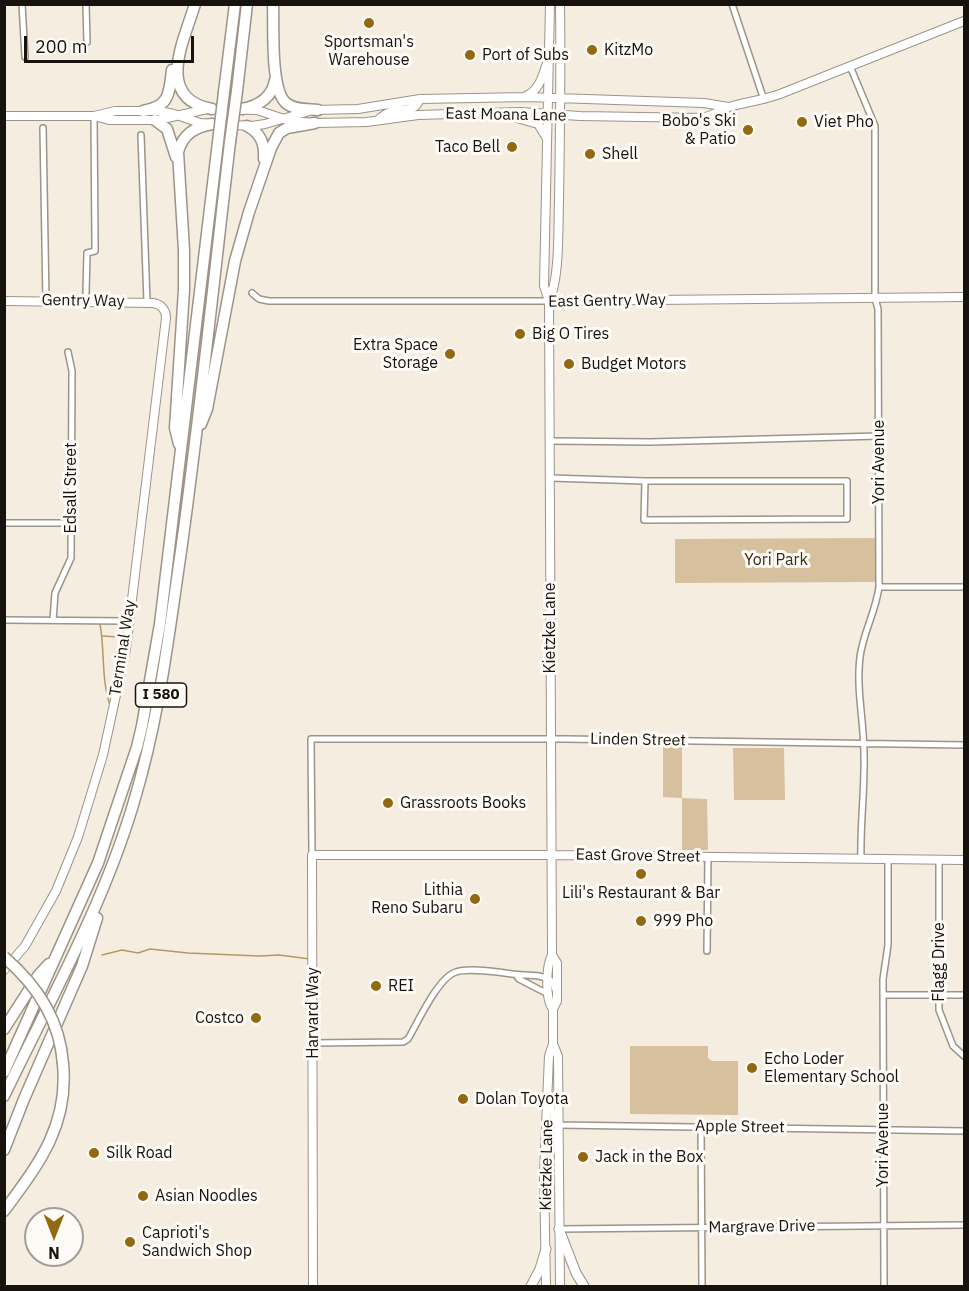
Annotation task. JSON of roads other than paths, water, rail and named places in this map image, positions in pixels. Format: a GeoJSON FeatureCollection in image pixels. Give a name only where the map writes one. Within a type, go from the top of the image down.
{"type":"FeatureCollection","features":[{"type":"Feature","properties":{"kind":"highway"},"geometry":{"type":"LineString","coordinates":[[195,4],[176,75],[180,88],[190,100],[212,109]]}},
{"type":"Feature","properties":{"kind":"highway","name":"I 580"},"geometry":{"type":"LineString","coordinates":[[4,1072],[98,863],[137,747],[157,645],[235,4]]}},
{"type":"Feature","properties":{"kind":"highway","name":"I 580"},"geometry":{"type":"LineString","coordinates":[[4,1096],[75,952],[105,885],[138,788],[161,691],[196,438],[247,4]]}},
{"type":"Feature","properties":{"kind":"highway"},"geometry":{"type":"LineString","coordinates":[[273,4],[278,92],[286,103],[296,108],[318,110]]}},
{"type":"Feature","properties":{"kind":"highway"},"geometry":{"type":"LineString","coordinates":[[143,111],[156,108],[167,99],[171,88],[173,63],[184,39]]}},
{"type":"Feature","properties":{"kind":"highway"},"geometry":{"type":"LineString","coordinates":[[242,109],[256,105],[267,98],[273,89],[276,74]]}},
{"type":"Feature","properties":{"kind":"highway"},"geometry":{"type":"LineString","coordinates":[[154,120],[164,125],[170,133],[178,165]]}},
{"type":"Feature","properties":{"kind":"highway"},"geometry":{"type":"LineString","coordinates":[[196,438],[207,410],[230,284],[240,244],[271,148],[279,134],[292,127],[315,123]]}},
{"type":"Feature","properties":{"kind":"highway"},"geometry":{"type":"LineString","coordinates":[[181,450],[176,428],[184,271],[178,152],[183,139],[197,128],[212,124]]}},
{"type":"Feature","properties":{"kind":"highway"},"geometry":{"type":"LineString","coordinates":[[248,126],[256,132],[263,143],[264,157],[259,183]]}},
{"type":"Feature","properties":{"kind":"highway"},"geometry":{"type":"LineString","coordinates":[[4,1150],[82,966],[105,885]]}},
{"type":"Feature","properties":{"kind":"highway"},"geometry":{"type":"LineString","coordinates":[[4,957],[20,971],[45,1004],[58,1036],[63,1064],[64,1093],[55,1132],[40,1162],[4,1211]]}},
{"type":"Feature","properties":{"kind":"highway"},"geometry":{"type":"LineString","coordinates":[[4,1029],[38,976],[56,958]]}},
{"type":"Feature","properties":{"kind":"main road","name":"Kietzke Lane"},"geometry":{"type":"LineString","coordinates":[[546,1287],[544,1174],[549,1056],[553,1044],[553,1009],[548,1000],[552,994],[556,963],[552,955],[549,301],[544,286],[550,4]]}},
{"type":"Feature","properties":{"kind":"main road","name":"Kietzke Lane"},"geometry":{"type":"LineString","coordinates":[[549,301],[554,287],[558,230],[561,115],[560,4]]}},
{"type":"Feature","properties":{"kind":"main road","name":"East Moana Lane"},"geometry":{"type":"LineString","coordinates":[[4,116],[94,116],[109,120],[163,120],[192,111],[242,109],[315,123],[376,121],[418,115],[494,113],[693,118],[710,116],[729,107],[764,100],[964,19]]}},
{"type":"Feature","properties":{"kind":"main road"},"geometry":{"type":"LineString","coordinates":[[525,97],[535,90],[543,75],[550,52]]}},
{"type":"Feature","properties":{"kind":"main road","name":"East Moana Lane"},"geometry":{"type":"LineString","coordinates":[[94,116],[108,112],[167,112],[194,121],[248,126],[265,124],[306,111],[358,109],[420,99],[525,97],[699,102],[729,107]]}},
{"type":"Feature","properties":{"kind":"main road"},"geometry":{"type":"LineString","coordinates":[[376,121],[392,111],[413,109],[420,99]]}},
{"type":"Feature","properties":{"kind":"main road"},"geometry":{"type":"LineString","coordinates":[[494,113],[533,122],[541,128],[548,141]]}},
{"type":"Feature","properties":{"kind":"main road","name":"East Gentry Way"},"geometry":{"type":"LineString","coordinates":[[549,301],[964,297]]}},
{"type":"Feature","properties":{"kind":"main road","name":"Gentry Way"},"geometry":{"type":"LineString","coordinates":[[4,301],[147,302],[160,306]]}},
{"type":"Feature","properties":{"kind":"main road","name":"Terminal Way"},"geometry":{"type":"LineString","coordinates":[[4,970],[25,946],[50,904],[78,837],[103,755],[126,649],[166,318],[166,312],[160,306]]}},
{"type":"Feature","properties":{"kind":"main road","name":"East Grove Street"},"geometry":{"type":"LineString","coordinates":[[312,855],[708,856],[964,860]]}},
{"type":"Feature","properties":{"kind":"main road","name":"Harvard Way"},"geometry":{"type":"LineString","coordinates":[[312,855],[313,1287]]}},
{"type":"Feature","properties":{"kind":"main road","name":"Kietzke Lane"},"geometry":{"type":"LineString","coordinates":[[552,955],[548,963],[548,978],[552,994]]}},
{"type":"Feature","properties":{"kind":"main road","name":"Kietzke Lane"},"geometry":{"type":"LineString","coordinates":[[553,1044],[558,1056],[560,1287]]}},
{"type":"Feature","properties":{"kind":"main road"},"geometry":{"type":"LineString","coordinates":[[560,1229],[576,1273],[584,1287]]}},
{"type":"Feature","properties":{"kind":"main road"},"geometry":{"type":"LineString","coordinates":[[531,1287],[546,1249]]}},
{"type":"Feature","properties":{"kind":"street"},"geometry":{"type":"LineString","coordinates":[[22,4],[25,57]]}},
{"type":"Feature","properties":{"kind":"street"},"geometry":{"type":"LineString","coordinates":[[86,4],[87,42]]}},
{"type":"Feature","properties":{"kind":"street"},"geometry":{"type":"LineString","coordinates":[[732,4],[764,100]]}},
{"type":"Feature","properties":{"kind":"street","name":"Yori Avenue"},"geometry":{"type":"LineString","coordinates":[[850,66],[875,126],[876,298],[878,309],[879,587],[860,660],[864,800],[861,820],[861,859]]}},
{"type":"Feature","properties":{"kind":"street"},"geometry":{"type":"LineString","coordinates":[[86,293],[87,253],[95,252],[94,116]]}},
{"type":"Feature","properties":{"kind":"street"},"geometry":{"type":"LineString","coordinates":[[43,128],[46,301]]}},
{"type":"Feature","properties":{"kind":"street"},"geometry":{"type":"LineString","coordinates":[[141,135],[147,302]]}},
{"type":"Feature","properties":{"kind":"street","name":"East Gentry Way"},"geometry":{"type":"LineString","coordinates":[[252,293],[259,299],[269,301],[549,301]]}},
{"type":"Feature","properties":{"kind":"street","name":"Edsall Street"},"geometry":{"type":"LineString","coordinates":[[53,620],[55,593],[71,558],[72,371],[68,352]]}},
{"type":"Feature","properties":{"kind":"street"},"geometry":{"type":"LineString","coordinates":[[550,441],[650,442],[879,436]]}},
{"type":"Feature","properties":{"kind":"street"},"geometry":{"type":"LineString","coordinates":[[550,478],[645,481],[847,481],[848,519],[644,520],[645,481]]}},
{"type":"Feature","properties":{"kind":"street"},"geometry":{"type":"LineString","coordinates":[[4,523],[71,523]]}},
{"type":"Feature","properties":{"kind":"street"},"geometry":{"type":"LineString","coordinates":[[879,587],[964,587]]}},
{"type":"Feature","properties":{"kind":"street"},"geometry":{"type":"LineString","coordinates":[[4,620],[128,621]]}},
{"type":"Feature","properties":{"kind":"street","name":"Linden Street"},"geometry":{"type":"LineString","coordinates":[[311,739],[551,739],[964,745]]}},
{"type":"Feature","properties":{"kind":"street","name":"Harvard Way"},"geometry":{"type":"LineString","coordinates":[[311,739],[312,855]]}},
{"type":"Feature","properties":{"kind":"street"},"geometry":{"type":"LineString","coordinates":[[707,951],[708,856]]}},
{"type":"Feature","properties":{"kind":"street","name":"Yori Avenue"},"geometry":{"type":"LineString","coordinates":[[884,1287],[883,995],[884,966],[888,945],[888,859]]}},
{"type":"Feature","properties":{"kind":"street","name":"Flagg Drive"},"geometry":{"type":"LineString","coordinates":[[939,860],[939,1010],[952,1046],[964,1056]]}},
{"type":"Feature","properties":{"kind":"street"},"geometry":{"type":"LineString","coordinates":[[313,1043],[401,1043],[408,1039],[435,992],[446,978],[455,972],[516,975],[521,973],[548,978]]}},
{"type":"Feature","properties":{"kind":"street"},"geometry":{"type":"LineString","coordinates":[[516,975],[552,994]]}},
{"type":"Feature","properties":{"kind":"street"},"geometry":{"type":"LineString","coordinates":[[883,995],[964,995]]}},
{"type":"Feature","properties":{"kind":"street"},"geometry":{"type":"LineString","coordinates":[[548,1086],[554,1124],[559,1125]]}},
{"type":"Feature","properties":{"kind":"street","name":"Apple Street"},"geometry":{"type":"LineString","coordinates":[[559,1125],[964,1131]]}},
{"type":"Feature","properties":{"kind":"street"},"geometry":{"type":"LineString","coordinates":[[701,1127],[702,1287]]}},
{"type":"Feature","properties":{"kind":"street","name":"Margrave Drive"},"geometry":{"type":"LineString","coordinates":[[560,1229],[964,1225]]}},
{"type":"Feature","properties":{"kind":"waterway"},"geometry":{"type":"LineString","coordinates":[[100,624],[105,685],[110,705]]}},
{"type":"Feature","properties":{"kind":"waterway"},"geometry":{"type":"LineString","coordinates":[[103,636],[118,637]]}},
{"type":"Feature","properties":{"kind":"waterway"},"geometry":{"type":"LineString","coordinates":[[102,955],[122,950],[138,953],[150,949],[188,953],[279,955],[310,959]]}},
{"type":"Feature","properties":{"kind":"place","name":"Sportsman's Warehouse"},"geometry":{"type":"Point","coordinates":[369,23]}},
{"type":"Feature","properties":{"kind":"place","name":"KitzMo"},"geometry":{"type":"Point","coordinates":[592,50]}},
{"type":"Feature","properties":{"kind":"place","name":"Port of Subs"},"geometry":{"type":"Point","coordinates":[470,55]}},
{"type":"Feature","properties":{"kind":"place","name":"Viet Pho"},"geometry":{"type":"Point","coordinates":[802,122]}},
{"type":"Feature","properties":{"kind":"place","name":"Bobo's Ski & Patio"},"geometry":{"type":"Point","coordinates":[748,130]}},
{"type":"Feature","properties":{"kind":"place","name":"Taco Bell"},"geometry":{"type":"Point","coordinates":[512,147]}},
{"type":"Feature","properties":{"kind":"place","name":"Shell"},"geometry":{"type":"Point","coordinates":[590,154]}},
{"type":"Feature","properties":{"kind":"place","name":"Big O Tires"},"geometry":{"type":"Point","coordinates":[520,334]}},
{"type":"Feature","properties":{"kind":"place","name":"Extra Space Storage"},"geometry":{"type":"Point","coordinates":[450,354]}},
{"type":"Feature","properties":{"kind":"place","name":"Budget Motors"},"geometry":{"type":"Point","coordinates":[569,364]}},
{"type":"Feature","properties":{"kind":"place","name":"Grassroots Books"},"geometry":{"type":"Point","coordinates":[388,803]}},
{"type":"Feature","properties":{"kind":"place","name":"Lili's Restaurant & Bar"},"geometry":{"type":"Point","coordinates":[641,874]}},
{"type":"Feature","properties":{"kind":"place","name":"Lithia Reno Subaru"},"geometry":{"type":"Point","coordinates":[475,899]}},
{"type":"Feature","properties":{"kind":"place","name":"999 Pho"},"geometry":{"type":"Point","coordinates":[641,921]}},
{"type":"Feature","properties":{"kind":"place","name":"REI"},"geometry":{"type":"Point","coordinates":[376,986]}},
{"type":"Feature","properties":{"kind":"place","name":"Costco"},"geometry":{"type":"Point","coordinates":[256,1018]}},
{"type":"Feature","properties":{"kind":"place","name":"Echo Loder Elementary School"},"geometry":{"type":"Point","coordinates":[752,1068]}},
{"type":"Feature","properties":{"kind":"place","name":"Dolan Toyota"},"geometry":{"type":"Point","coordinates":[463,1099]}},
{"type":"Feature","properties":{"kind":"place","name":"Silk Road"},"geometry":{"type":"Point","coordinates":[94,1153]}},
{"type":"Feature","properties":{"kind":"place","name":"Jack in the Box"},"geometry":{"type":"Point","coordinates":[583,1157]}},
{"type":"Feature","properties":{"kind":"place","name":"Asian Noodles"},"geometry":{"type":"Point","coordinates":[143,1196]}},
{"type":"Feature","properties":{"kind":"place","name":"Caprioti's Sandwich Shop"},"geometry":{"type":"Point","coordinates":[130,1242]}},
{"type":"Feature","properties":{"kind":"park label","name":"Yori Park"},"geometry":{"type":"Point","coordinates":[776,560]}}]}
